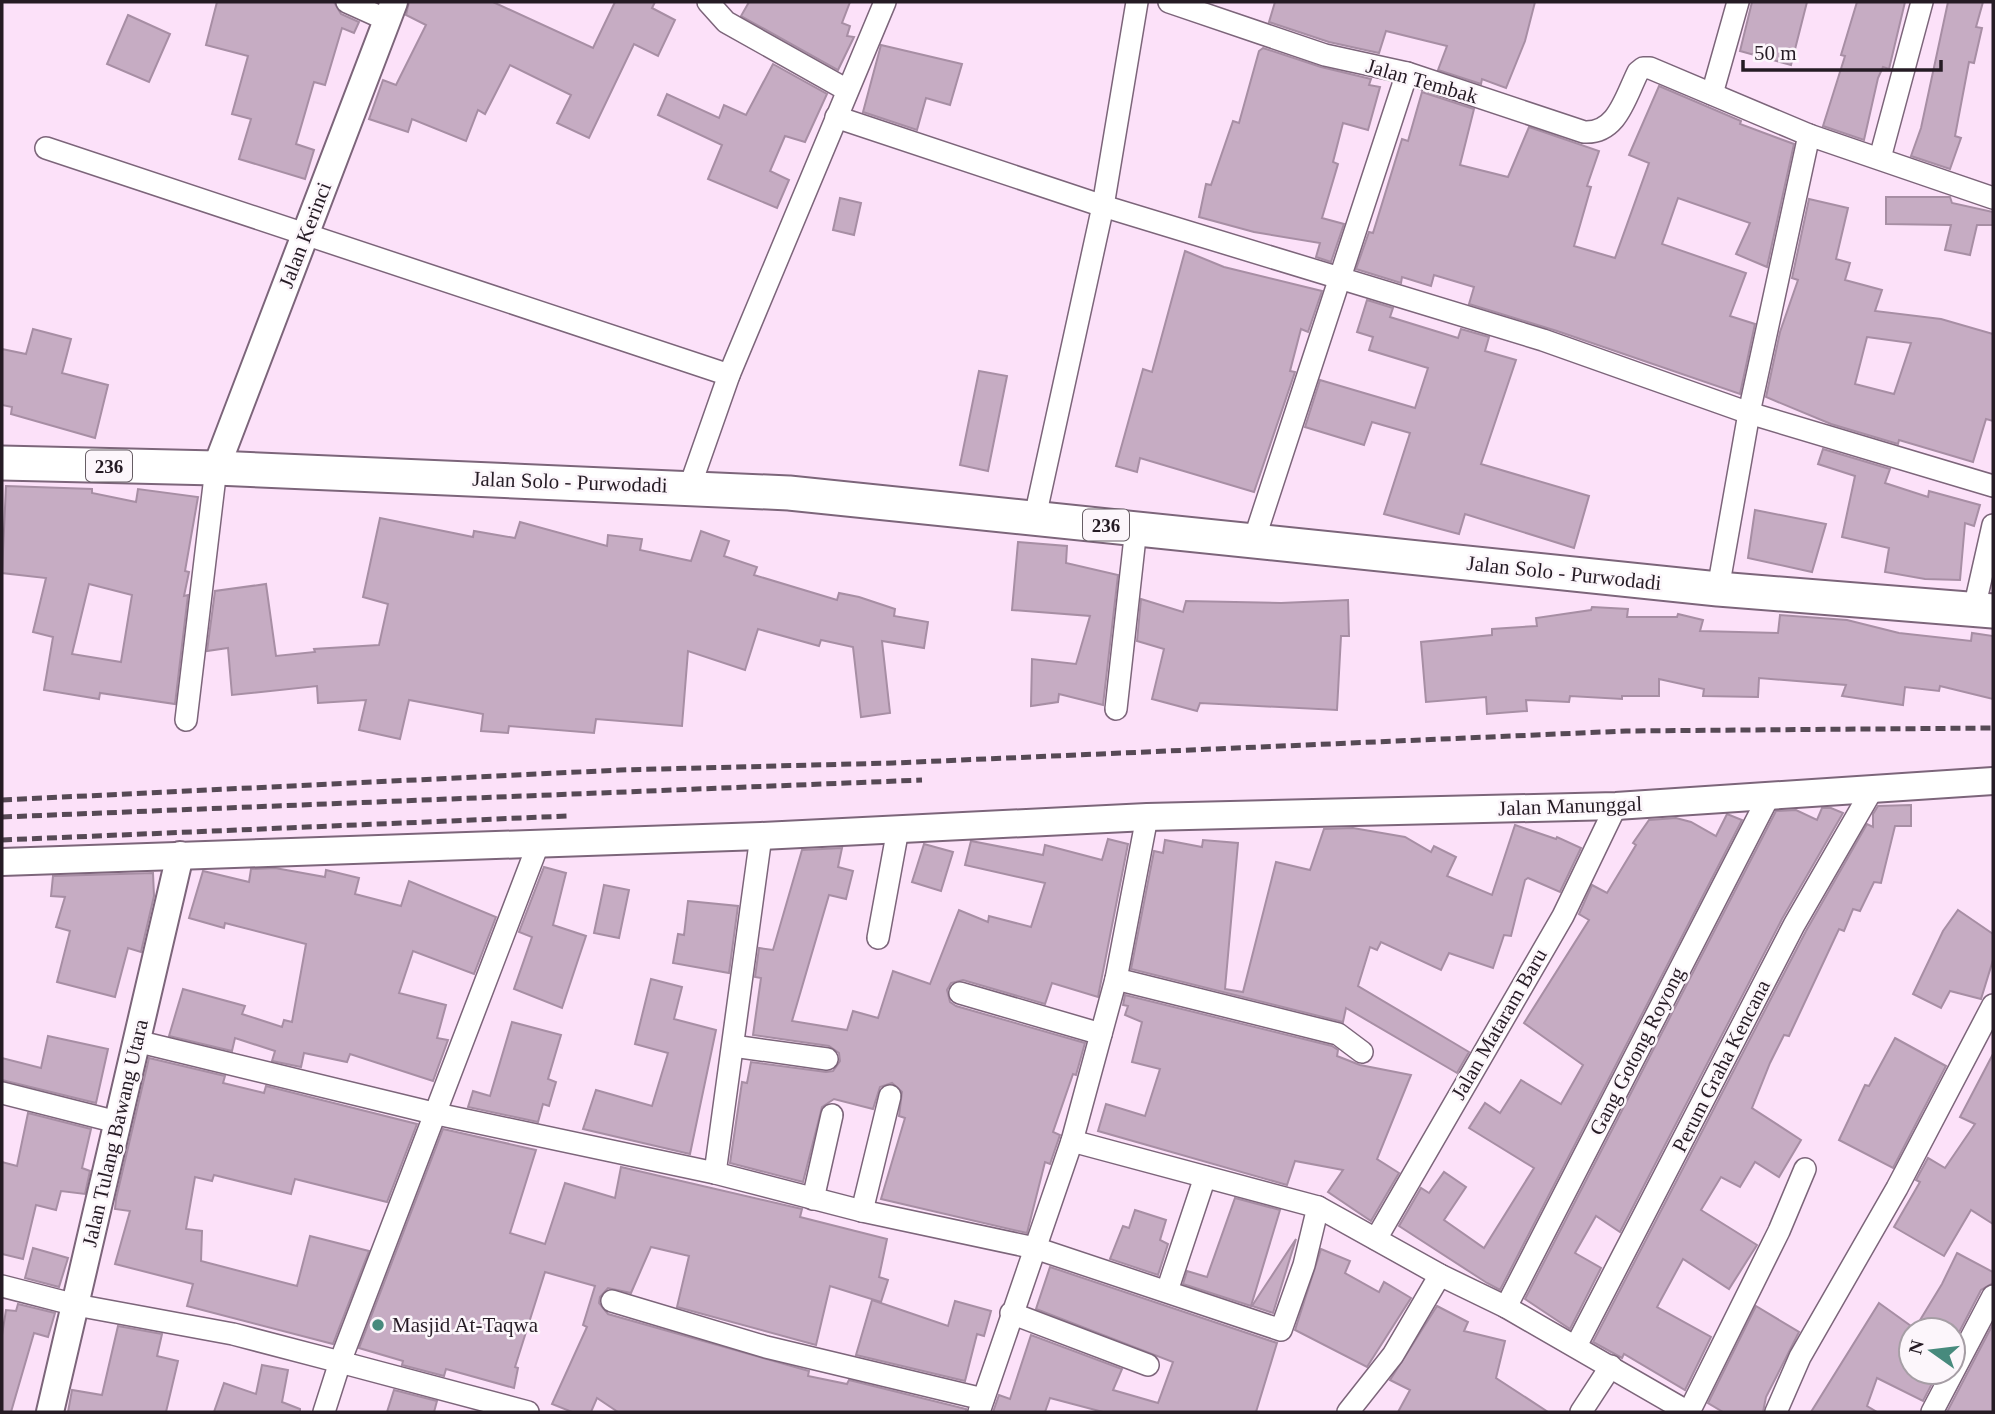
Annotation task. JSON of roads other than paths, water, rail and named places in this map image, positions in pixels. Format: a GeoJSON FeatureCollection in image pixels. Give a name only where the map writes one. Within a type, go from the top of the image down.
{"type":"FeatureCollection","features":[{"type":"Feature","properties":{"kind":"main road","name":"Jalan Solo - Purwodadi"},"geometry":{"type":"LineString","coordinates":[[2,463],[216,468],[690,486],[1035,517],[1718,589],[1984,610]]}},
{"type":"Feature","properties":{"kind":"street"},"geometry":{"type":"LineString","coordinates":[[347,2],[390,11]]}},
{"type":"Feature","properties":{"kind":"street"},"geometry":{"type":"LineString","coordinates":[[708,2],[728,12],[847,90]]}},
{"type":"Feature","properties":{"kind":"street"},"geometry":{"type":"LineString","coordinates":[[690,486],[729,375],[885,2]]}},
{"type":"Feature","properties":{"kind":"street"},"geometry":{"type":"LineString","coordinates":[[1035,517],[1103,206],[1137,2]]}},
{"type":"Feature","properties":{"kind":"street","name":"Jalan Tembak"},"geometry":{"type":"LineString","coordinates":[[1169,2],[1325,55],[1407,74],[1584,132],[1596,133],[1610,127],[1643,68],[1650,68],[1712,94]]}},
{"type":"Feature","properties":{"kind":"street"},"geometry":{"type":"LineString","coordinates":[[1738,2],[1712,94],[1809,135],[1993,198]]}},
{"type":"Feature","properties":{"kind":"street"},"geometry":{"type":"LineString","coordinates":[[1880,158],[1922,2]]}},
{"type":"Feature","properties":{"kind":"street","name":"Jalan Kerinci"},"geometry":{"type":"LineString","coordinates":[[216,468],[390,11]]}},
{"type":"Feature","properties":{"kind":"street"},"geometry":{"type":"LineString","coordinates":[[1254,540],[1407,74]]}},
{"type":"Feature","properties":{"kind":"street"},"geometry":{"type":"LineString","coordinates":[[836,117],[1103,206],[1543,340],[1749,414],[1993,486]]}},
{"type":"Feature","properties":{"kind":"street"},"geometry":{"type":"LineString","coordinates":[[1718,589],[1749,414],[1809,135]]}},
{"type":"Feature","properties":{"kind":"street"},"geometry":{"type":"LineString","coordinates":[[46,148],[729,375]]}},
{"type":"Feature","properties":{"kind":"street"},"geometry":{"type":"LineString","coordinates":[[186,720],[216,468]]}},
{"type":"Feature","properties":{"kind":"street"},"geometry":{"type":"LineString","coordinates":[[1984,610],[1993,525]]}},
{"type":"Feature","properties":{"kind":"street"},"geometry":{"type":"LineString","coordinates":[[1116,709],[1136,528]]}},
{"type":"Feature","properties":{"kind":"street","name":"Jalan Manunggal"},"geometry":{"type":"LineString","coordinates":[[2,862],[761,836],[1147,817],[1616,806],[1993,781]]}},
{"type":"Feature","properties":{"kind":"street","name":"Perum Graha Kencana"},"geometry":{"type":"LineString","coordinates":[[1576,1346],[1794,925],[1872,790]]}},
{"type":"Feature","properties":{"kind":"street","name":"Gang Gotong Royong"},"geometry":{"type":"LineString","coordinates":[[1506,1307],[1769,796]]}},
{"type":"Feature","properties":{"kind":"street","name":"Jalan Mataram Baru"},"geometry":{"type":"LineString","coordinates":[[1376,1239],[1563,916],[1616,806]]}},
{"type":"Feature","properties":{"kind":"street"},"geometry":{"type":"LineString","coordinates":[[612,1301],[766,1348],[981,1406],[1072,1141],[1116,979],[1147,817]]}},
{"type":"Feature","properties":{"kind":"street"},"geometry":{"type":"LineString","coordinates":[[878,938],[898,829]]}},
{"type":"Feature","properties":{"kind":"street"},"geometry":{"type":"LineString","coordinates":[[715,1174],[761,836]]}},
{"type":"Feature","properties":{"kind":"street"},"geometry":{"type":"LineString","coordinates":[[324,1412],[340,1362],[539,842]]}},
{"type":"Feature","properties":{"kind":"street","name":"Jalan Tulang Bawang Utara"},"geometry":{"type":"LineString","coordinates":[[50,1412],[180,855]]}},
{"type":"Feature","properties":{"kind":"street"},"geometry":{"type":"LineString","coordinates":[[1116,979],[1338,1034],[1362,1052]]}},
{"type":"Feature","properties":{"kind":"street"},"geometry":{"type":"LineString","coordinates":[[960,993],[1101,1034]]}},
{"type":"Feature","properties":{"kind":"street"},"geometry":{"type":"LineString","coordinates":[[1776,1412],[1800,1357],[1897,1188],[1993,1005]]}},
{"type":"Feature","properties":{"kind":"street"},"geometry":{"type":"LineString","coordinates":[[136,1041],[436,1114],[715,1174],[862,1211],[1035,1248],[1281,1330],[1304,1265],[1318,1207]]}},
{"type":"Feature","properties":{"kind":"street"},"geometry":{"type":"LineString","coordinates":[[733,1046],[827,1059]]}},
{"type":"Feature","properties":{"kind":"street"},"geometry":{"type":"LineString","coordinates":[[2,1093],[117,1122]]}},
{"type":"Feature","properties":{"kind":"street"},"geometry":{"type":"LineString","coordinates":[[862,1211],[890,1096]]}},
{"type":"Feature","properties":{"kind":"street"},"geometry":{"type":"LineString","coordinates":[[813,1199],[832,1115]]}},
{"type":"Feature","properties":{"kind":"street"},"geometry":{"type":"LineString","coordinates":[[1072,1141],[1318,1207],[1440,1275],[1506,1307],[1689,1412],[1779,1231],[1805,1169]]}},
{"type":"Feature","properties":{"kind":"street"},"geometry":{"type":"LineString","coordinates":[[1167,1291],[1205,1177]]}},
{"type":"Feature","properties":{"kind":"street"},"geometry":{"type":"LineString","coordinates":[[1348,1412],[1394,1354],[1440,1275]]}},
{"type":"Feature","properties":{"kind":"street"},"geometry":{"type":"LineString","coordinates":[[2,1286],[76,1306],[233,1334],[527,1412]]}},
{"type":"Feature","properties":{"kind":"street"},"geometry":{"type":"LineString","coordinates":[[1932,1412],[1993,1296]]}},
{"type":"Feature","properties":{"kind":"street"},"geometry":{"type":"LineString","coordinates":[[1011,1313],[1148,1365]]}},
{"type":"Feature","properties":{"kind":"street"},"geometry":{"type":"LineString","coordinates":[[1581,1412],[1611,1366]]}},
{"type":"Feature","properties":{"kind":"railway"},"geometry":{"type":"LineString","coordinates":[[2,800],[620,770],[893,763],[1626,731],[1993,728]]}},
{"type":"Feature","properties":{"kind":"railway"},"geometry":{"type":"LineString","coordinates":[[2,817],[922,780]]}},
{"type":"Feature","properties":{"kind":"railway"},"geometry":{"type":"LineString","coordinates":[[2,840],[567,816]]}},
{"type":"Feature","properties":{"kind":"place","name":"Masjid At-Taqwa"},"geometry":{"type":"Point","coordinates":[378,1325]}}]}
